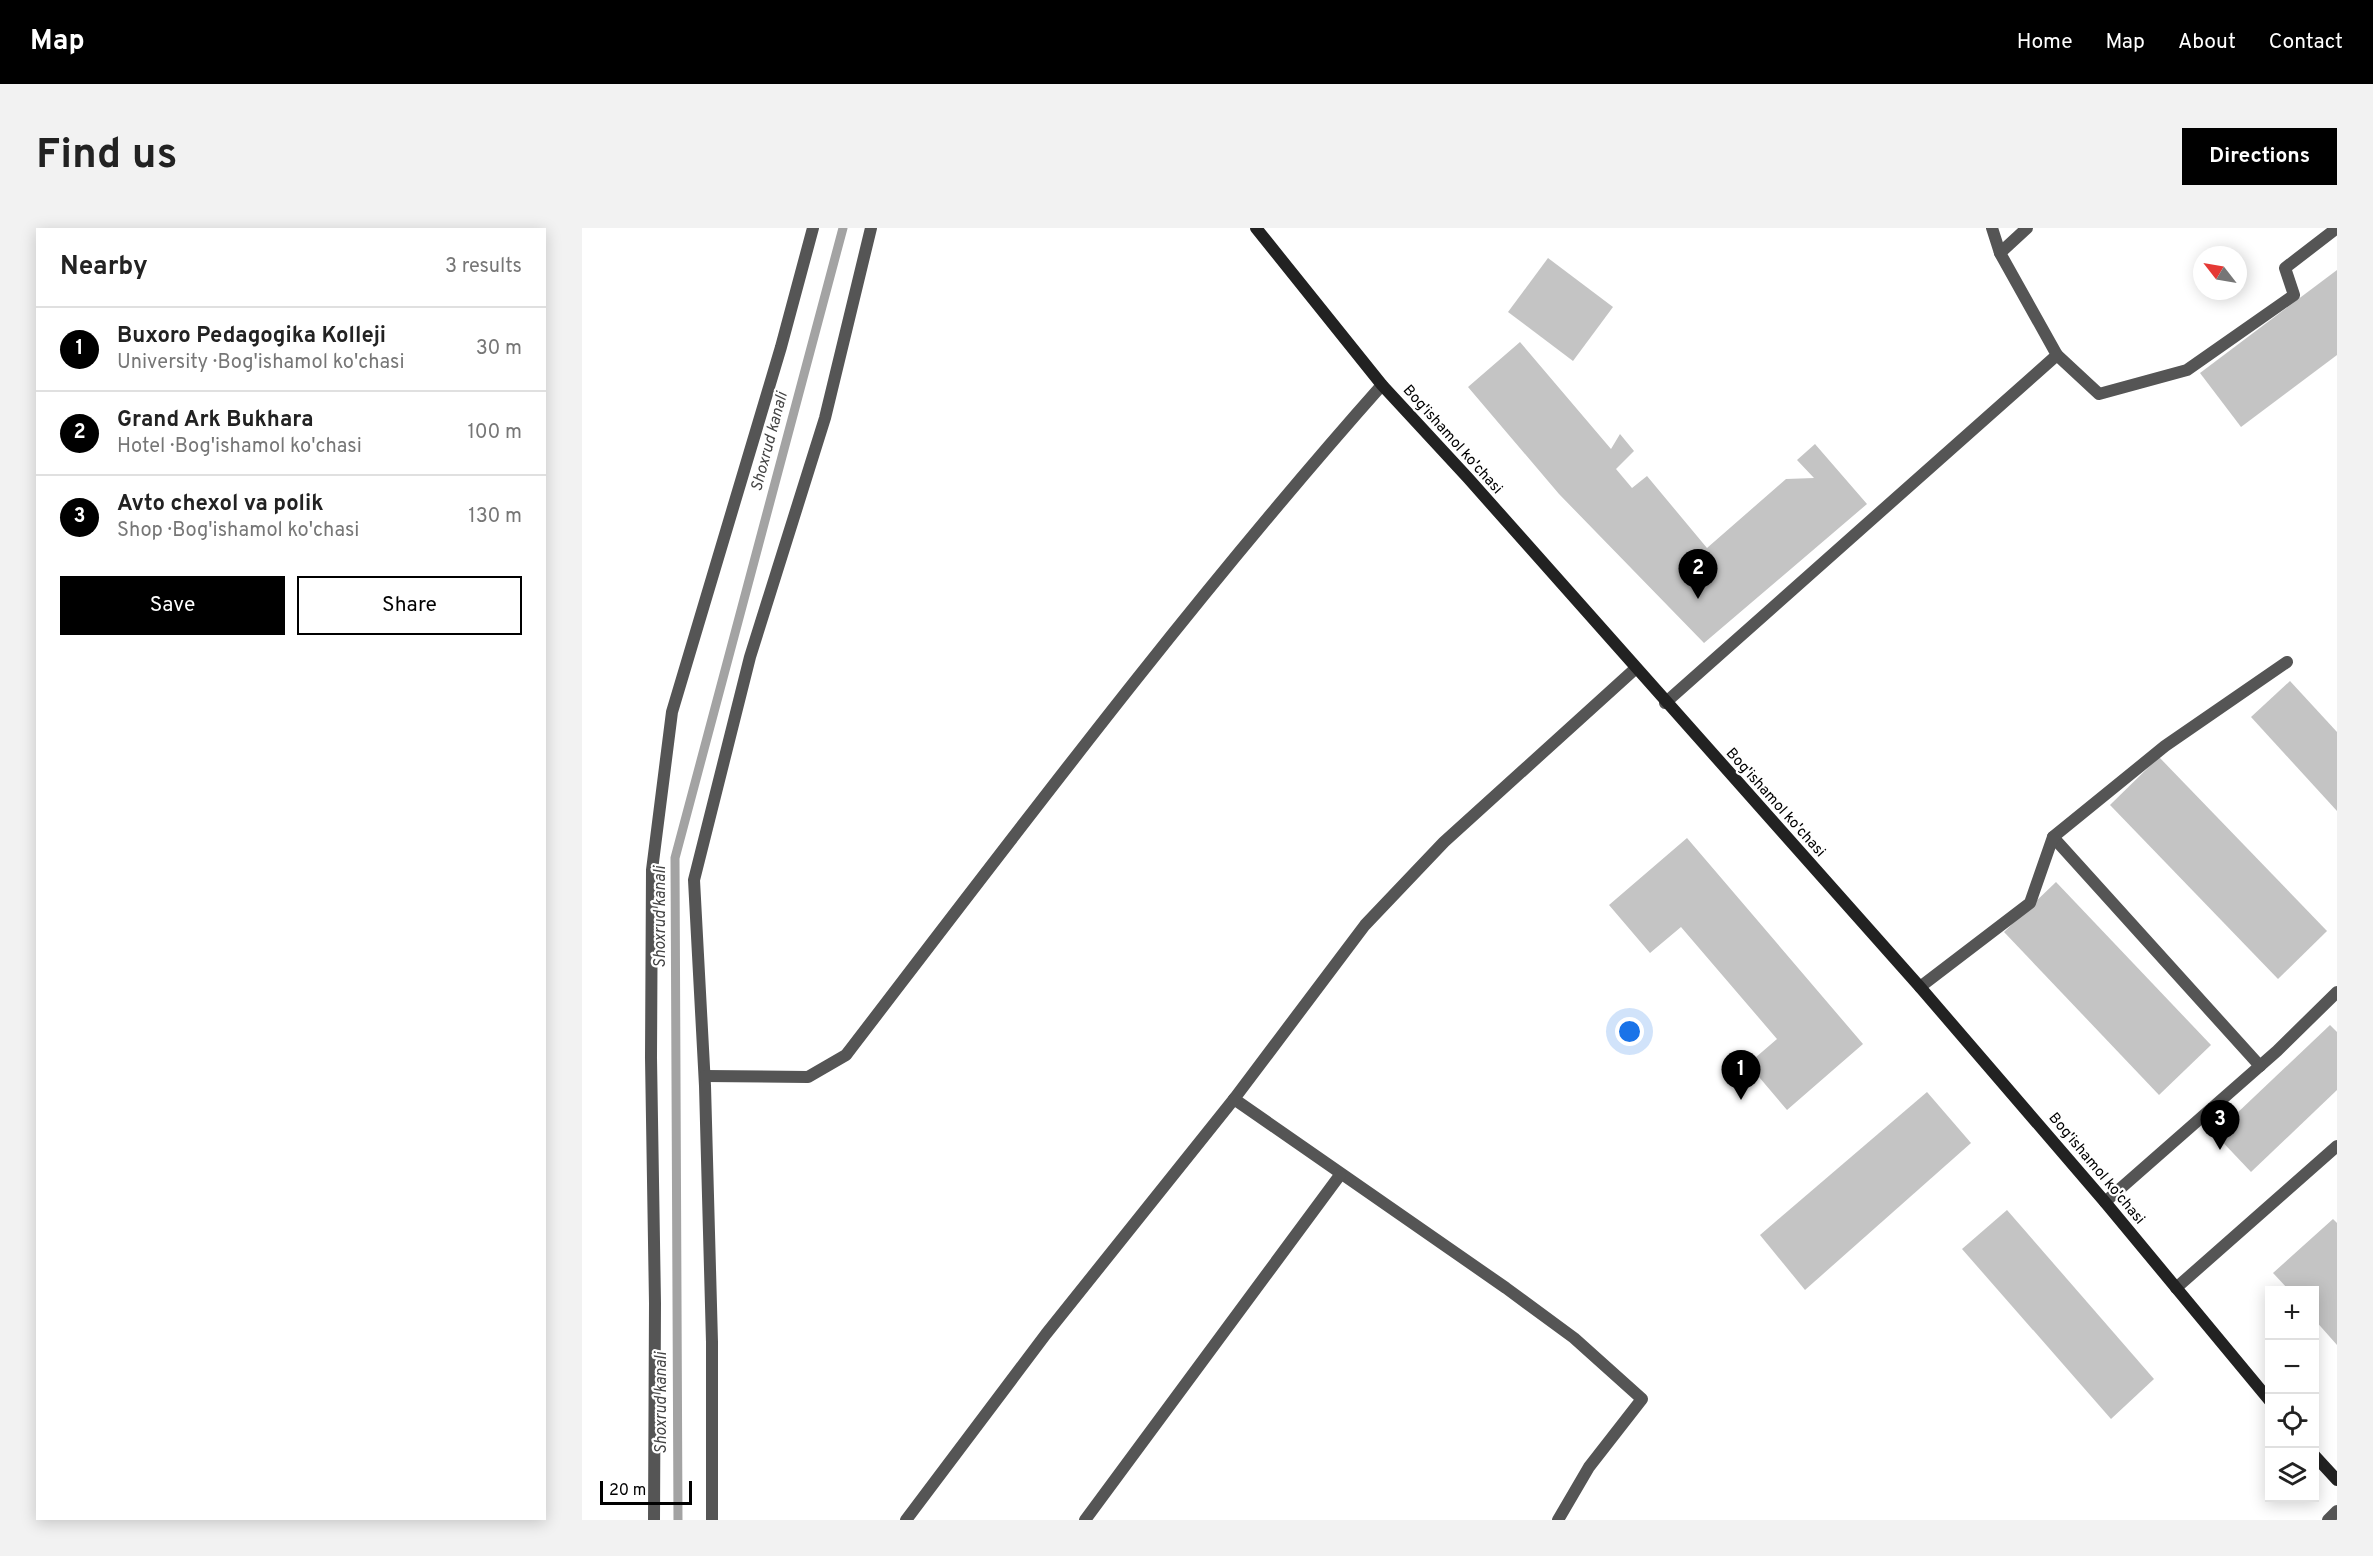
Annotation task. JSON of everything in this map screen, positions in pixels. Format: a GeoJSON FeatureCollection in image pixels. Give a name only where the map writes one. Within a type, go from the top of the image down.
{"type":"FeatureCollection","features":[{"type":"Feature","properties":{"kind":"street"},"geometry":{"type":"LineString","coordinates":[[654,1520],[655,1303],[651,1058],[653,859],[672,712],[781,346],[813,228]]}},
{"type":"Feature","properties":{"kind":"street"},"geometry":{"type":"LineString","coordinates":[[712,1520],[712,1342],[705,1076],[694,880],[750,657],[825,418],[871,228]]}},
{"type":"Feature","properties":{"kind":"street","name":"Bog'ishamol ko'chasi"},"geometry":{"type":"LineString","coordinates":[[1256,228],[1382,385],[1468,478],[1665,703],[1920,987],[2105,1202],[2265,1395]]}},
{"type":"Feature","properties":{"kind":"street"},"geometry":{"type":"LineString","coordinates":[[1992,228],[2001,253],[2056,355],[2099,394],[2187,370],[2294,295],[2285,268],[2337,228]]}},
{"type":"Feature","properties":{"kind":"street"},"geometry":{"type":"LineString","coordinates":[[2001,253],[2027,228]]}},
{"type":"Feature","properties":{"kind":"street"},"geometry":{"type":"LineString","coordinates":[[1665,703],[2056,355]]}},
{"type":"Feature","properties":{"kind":"street"},"geometry":{"type":"LineString","coordinates":[[705,1076],[808,1077],[846,1055],[1135,679],[1312,463],[1382,385]]}},
{"type":"Feature","properties":{"kind":"street"},"geometry":{"type":"LineString","coordinates":[[1920,987],[2030,903],[2053,837],[2165,746],[2287,662]]}},
{"type":"Feature","properties":{"kind":"street"},"geometry":{"type":"LineString","coordinates":[[906,1520],[1046,1334],[1234,1099],[1365,926],[1444,842],[1635,669]]}},
{"type":"Feature","properties":{"kind":"street"},"geometry":{"type":"LineString","coordinates":[[2053,837],[2260,1066]]}},
{"type":"Feature","properties":{"kind":"street"},"geometry":{"type":"LineString","coordinates":[[2105,1202],[2260,1066],[2337,992]]}},
{"type":"Feature","properties":{"kind":"street"},"geometry":{"type":"LineString","coordinates":[[1234,1099],[1340,1175],[1506,1288],[1574,1338],[1642,1398],[1589,1467],[1558,1520]]}},
{"type":"Feature","properties":{"kind":"street"},"geometry":{"type":"LineString","coordinates":[[2176,1288],[2337,1146]]}},
{"type":"Feature","properties":{"kind":"street"},"geometry":{"type":"LineString","coordinates":[[1085,1520],[1340,1175]]}},
{"type":"Feature","properties":{"kind":"street"},"geometry":{"type":"LineString","coordinates":[[2319,1460],[2335,1476]]}},
{"type":"Feature","properties":{"kind":"street"},"geometry":{"type":"LineString","coordinates":[[2328,1520],[2337,1511]]}},
{"type":"Feature","properties":{"kind":"building"},"geometry":{"type":"Polygon","coordinates":[[[1548,258],[1613,307],[1573,361],[1508,312],[1548,258]]]}},
{"type":"Feature","properties":{"kind":"building"},"geometry":{"type":"Polygon","coordinates":[[[2337,270],[2337,355],[2241,427],[2200,373],[2337,270]]]}},
{"type":"Feature","properties":{"kind":"building"},"geometry":{"type":"Polygon","coordinates":[[[1520,342],[1611,449],[1620,434],[1634,451],[1616,469],[1632,488],[1647,476],[1707,548],[1786,479],[1814,478],[1797,460],[1815,444],[1867,504],[1704,643],[1559,494],[1468,387],[1520,342]]]}},
{"type":"Feature","properties":{"kind":"building"},"geometry":{"type":"Polygon","coordinates":[[[2290,681],[2337,732],[2337,811],[2251,717],[2290,681]]]}},
{"type":"Feature","properties":{"kind":"building"},"geometry":{"type":"Polygon","coordinates":[[[2159,757],[2327,931],[2278,979],[2110,805],[2159,757]]]}},
{"type":"Feature","properties":{"kind":"building"},"geometry":{"type":"Polygon","coordinates":[[[1687,838],[1863,1044],[1787,1110],[1748,1064],[1777,1039],[1681,927],[1650,953],[1609,905],[1687,838]]]}},
{"type":"Feature","properties":{"kind":"building"},"geometry":{"type":"Polygon","coordinates":[[[2056,882],[2211,1045],[2159,1095],[2004,932],[2056,882]]]}},
{"type":"Feature","properties":{"kind":"building"},"geometry":{"type":"Polygon","coordinates":[[[2330,1025],[2337,1032],[2337,1090],[2251,1172],[2215,1134],[2330,1025]]]}},
{"type":"Feature","properties":{"kind":"building"},"geometry":{"type":"Polygon","coordinates":[[[1927,1092],[1971,1143],[1805,1290],[1760,1235],[1927,1092]]]}},
{"type":"Feature","properties":{"kind":"building"},"geometry":{"type":"Polygon","coordinates":[[[2007,1210],[2154,1379],[2111,1419],[1962,1249],[2007,1210]]]}},
{"type":"Feature","properties":{"kind":"building"},"geometry":{"type":"Polygon","coordinates":[[[2333,1219],[2337,1223],[2337,1345],[2319,1325],[2319,1286],[2285,1286],[2273,1273],[2333,1219]]]}},
{"type":"Feature","properties":{"kind":"waterway","name":"Shoxrud kanali"},"geometry":{"type":"LineString","coordinates":[[678,1520],[675,858],[843,228]]}},
{"type":"Feature","properties":{"kind":"place","name":"Grand Ark Bukhara"},"geometry":{"type":"Point","coordinates":[1698,599]}},
{"type":"Feature","properties":{"kind":"place","name":"Buxoro Pedagogika Kolleji"},"geometry":{"type":"Point","coordinates":[1741,1100]}},
{"type":"Feature","properties":{"kind":"place","name":"Avto chexol va polik"},"geometry":{"type":"Point","coordinates":[2220,1150]}}]}
